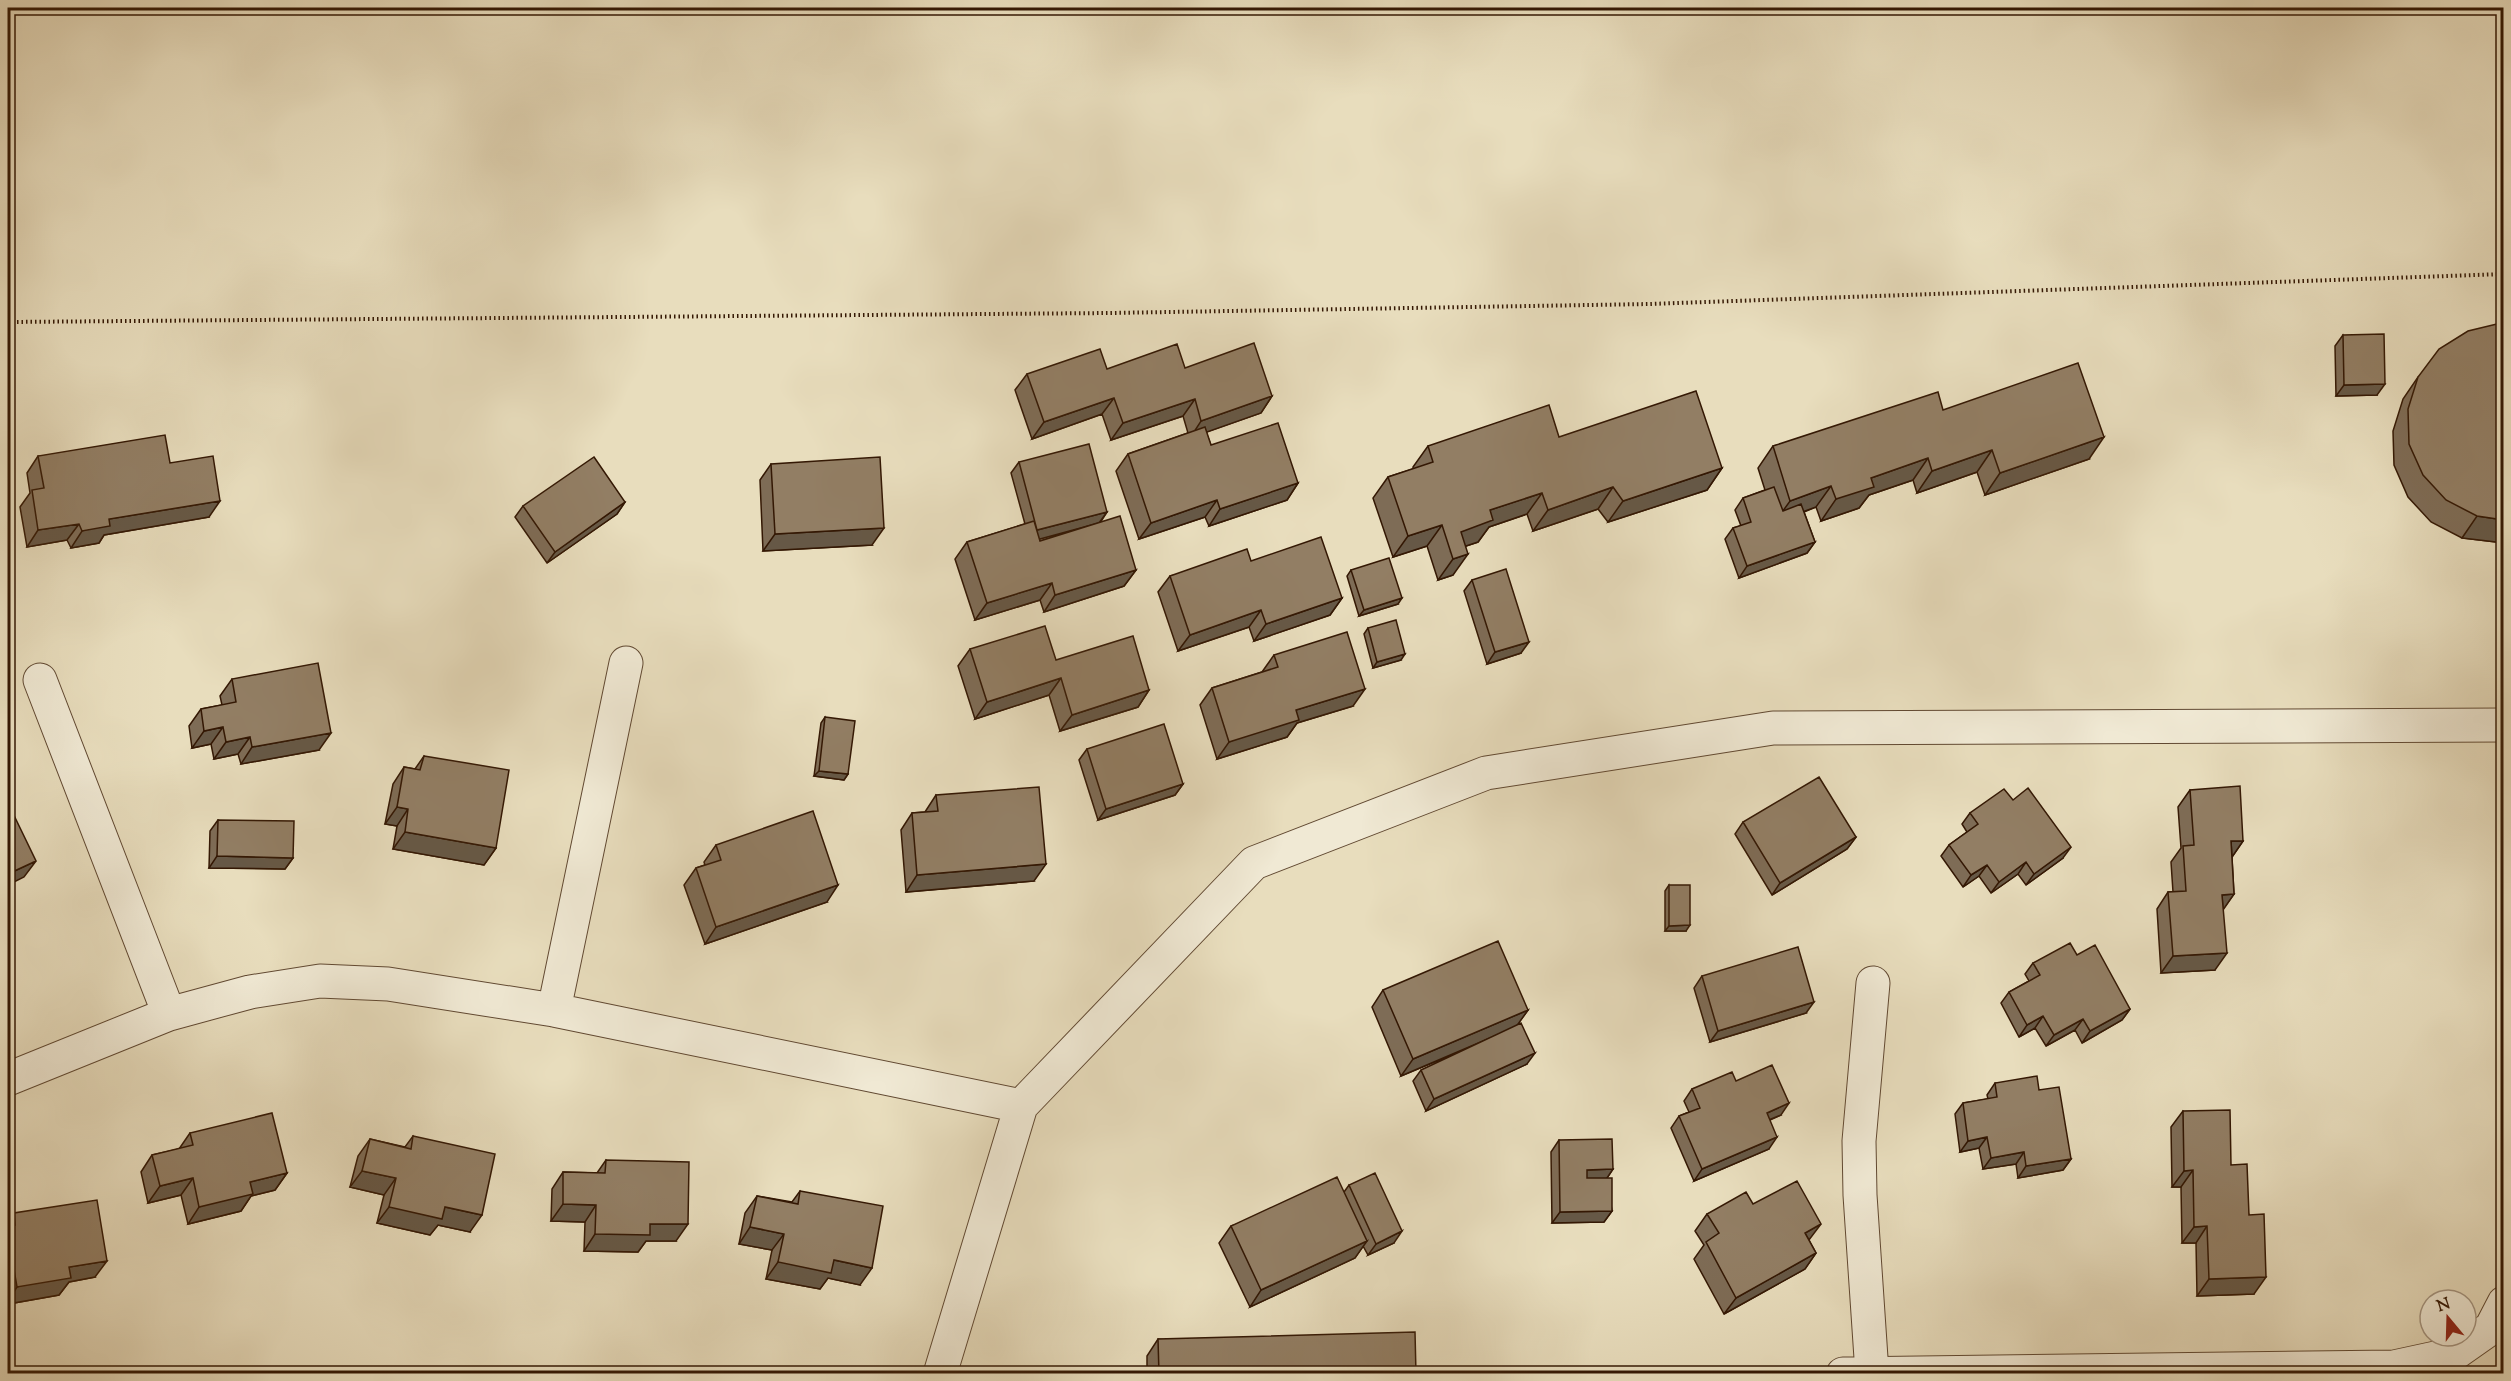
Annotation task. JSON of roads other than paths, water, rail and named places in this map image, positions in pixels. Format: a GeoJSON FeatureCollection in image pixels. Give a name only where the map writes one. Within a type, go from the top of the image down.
{"type":"FeatureCollection","features":[{"type":"Feature","properties":{"kind":"street"},"geometry":{"type":"LineString","coordinates":[[554,1010],[626,663]]}},
{"type":"Feature","properties":{"kind":"street"},"geometry":{"type":"LineString","coordinates":[[40,680],[169,1014]]}},
{"type":"Feature","properties":{"kind":"street"},"geometry":{"type":"LineString","coordinates":[[940,1374],[1021,1106],[1254,863],[1486,773],[1773,728],[2504,725]]}},
{"type":"Feature","properties":{"kind":"street"},"geometry":{"type":"LineString","coordinates":[[8,1079],[169,1014],[250,992],[320,981],[388,984],[554,1010],[1021,1106]]}},
{"type":"Feature","properties":{"kind":"street"},"geometry":{"type":"LineString","coordinates":[[1872,1373],[1860,1195],[1859,1141],[1873,983]]}},
{"type":"Feature","properties":{"kind":"street"},"geometry":{"type":"LineString","coordinates":[[1843,1374],[2394,1367],[2454,1354],[2491,1328],[2504,1303]]}}]}
